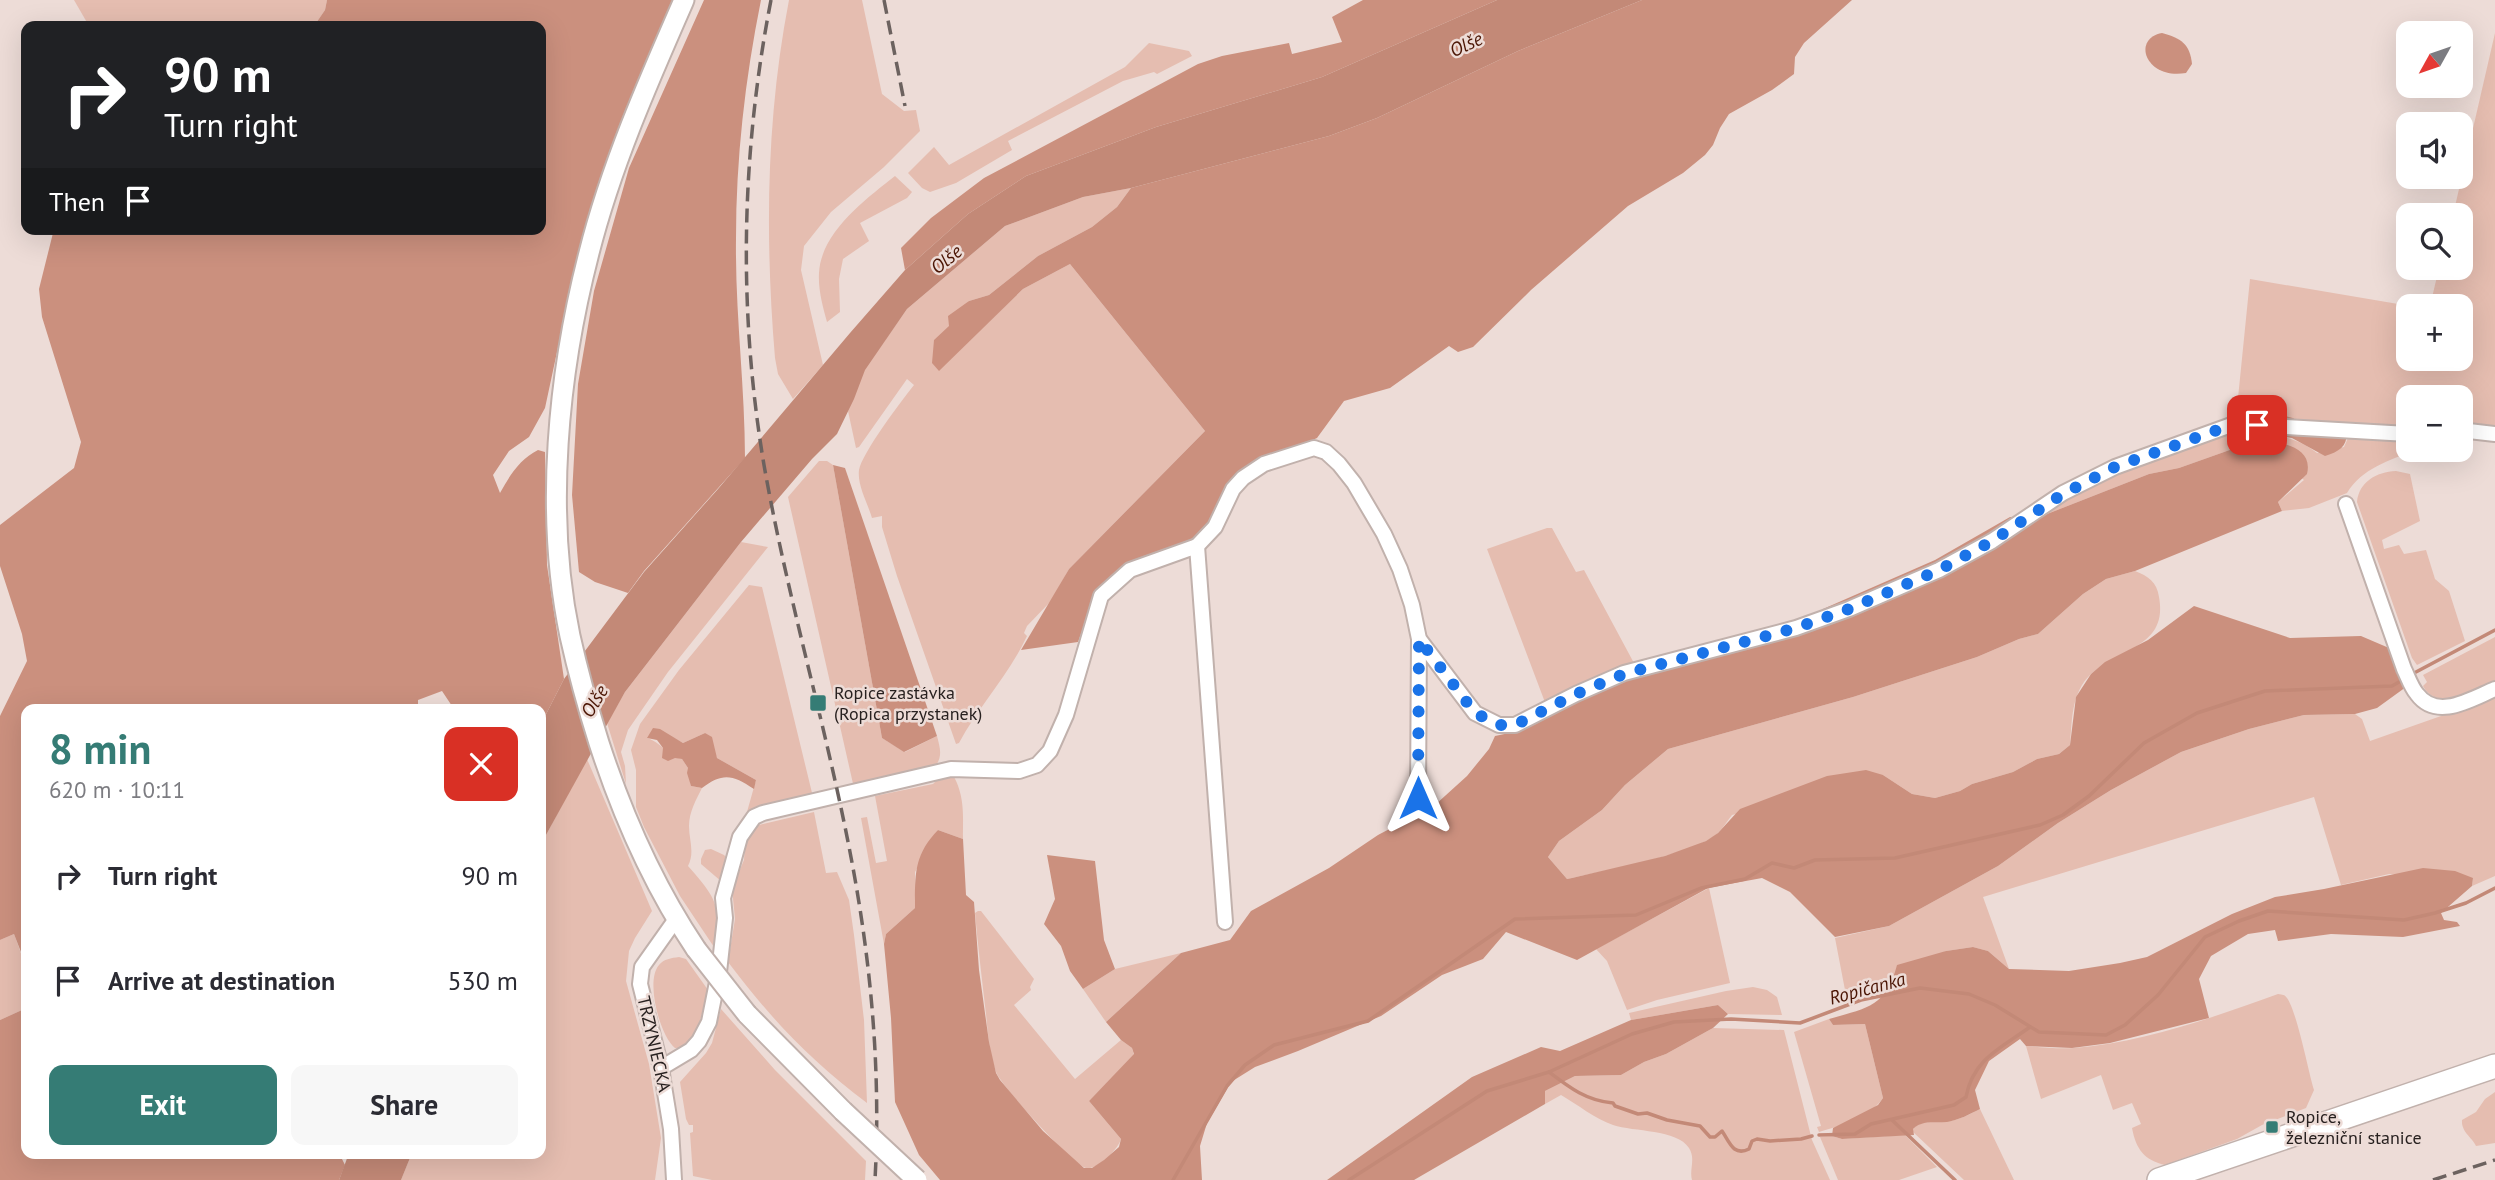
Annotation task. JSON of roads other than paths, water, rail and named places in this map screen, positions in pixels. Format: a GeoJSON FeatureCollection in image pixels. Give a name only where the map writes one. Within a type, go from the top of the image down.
{"type":"FeatureCollection","features":[{"type":"Feature","properties":{"kind":"main road"},"geometry":{"type":"LineString","coordinates":[[684,0],[601,212],[587,260],[570,346],[559,436],[558,480],[559,549],[570,634],[586,700],[611,778],[651,875],[676,919],[747,1014],[914,1180]]}},
{"type":"Feature","properties":{"kind":"main road"},"geometry":{"type":"LineString","coordinates":[[2159,1180],[2495,1066]]}},
{"type":"Feature","properties":{"kind":"main road"},"geometry":{"type":"LineString","coordinates":[[877,1143],[905,1180]]}},
{"type":"Feature","properties":{"kind":"street"},"geometry":{"type":"LineString","coordinates":[[1419,639],[1475,713],[1499,725],[1515,725],[1576,694],[1624,674],[1796,628],[1849,609],[1939,570],[1992,541],[2063,494],[2115,467],[2234,424],[2396,433]]}},
{"type":"Feature","properties":{"kind":"street"},"geometry":{"type":"LineString","coordinates":[[2473,431],[2495,433]]}},
{"type":"Feature","properties":{"kind":"street"},"geometry":{"type":"LineString","coordinates":[[662,1068],[691,1050],[709,1022],[719,972],[725,918],[723,898],[740,837],[754,817],[951,769],[1019,771],[1037,765],[1050,751],[1066,715],[1101,596],[1130,569],[1197,546],[1215,527],[1233,489],[1243,478],[1264,464],[1314,448],[1326,452],[1354,483],[1384,534],[1404,581],[1419,639],[1418,798]]}},
{"type":"Feature","properties":{"kind":"street"},"geometry":{"type":"LineString","coordinates":[[2346,504],[2403,669],[2417,694],[2428,705],[2448,708],[2495,689]]}},
{"type":"Feature","properties":{"kind":"street"},"geometry":{"type":"LineString","coordinates":[[1197,546],[1225,922]]}},
{"type":"Feature","properties":{"kind":"street","name":"TRZYNIECKA"},"geometry":{"type":"LineString","coordinates":[[674,1180],[671,1129],[662,1068],[640,984],[642,967],[676,919]]}},
{"type":"Feature","properties":{"kind":"water","name":"Olše"},"geometry":{"type":"Polygon","coordinates":[[[1497,0],[1642,0],[1518,51],[1377,118],[1329,136],[1131,188],[1083,197],[1005,226],[907,309],[865,370],[837,434],[741,542],[625,692],[546,835],[546,714],[564,679],[644,572],[905,270],[968,214],[1026,176],[1156,127],[1322,77],[1497,0]]]}},
{"type":"Feature","properties":{"kind":"water"},"geometry":{"type":"Polygon","coordinates":[[[347,1159],[410,1159],[401,1180],[339,1180],[347,1159]]]}},
{"type":"Feature","properties":{"kind":"waterway"},"geometry":{"type":"LineString","coordinates":[[2416,672],[2495,630]]}},
{"type":"Feature","properties":{"kind":"waterway"},"geometry":{"type":"LineString","coordinates":[[1173,1180],[1227,1086],[1245,1065],[1274,1045],[1368,1021],[1515,919],[1636,915],[1701,888],[1745,879],[1772,863],[1794,868],[1815,860],[1895,858],[2040,825],[2063,815],[2089,796],[2144,743],[2197,713],[2265,691],[2392,686],[2399,682]]}},
{"type":"Feature","properties":{"kind":"waterway","name":"Ropičanka"},"geometry":{"type":"LineString","coordinates":[[1349,1180],[1487,1091],[1549,1072],[1632,1034],[1674,1022],[1731,1019],[1800,1023],[1861,1000],[1920,988],[1969,994],[1995,1005],[2039,1032],[2106,1035],[2125,1025],[2158,995],[2205,937],[2239,921],[2268,911],[2404,920],[2466,903],[2495,888]]}},
{"type":"Feature","properties":{"kind":"waterway"},"geometry":{"type":"LineString","coordinates":[[1819,1135],[1855,1134],[1871,1124],[1954,1105],[1966,1097],[1975,1073],[1982,1064],[1999,1048],[2030,1027]]}},
{"type":"Feature","properties":{"kind":"waterway"},"geometry":{"type":"LineString","coordinates":[[1549,1072],[1595,1100],[1613,1103],[1638,1114],[1647,1113],[1700,1126],[1710,1137],[1715,1137],[1722,1131],[1732,1147],[1739,1151],[1749,1149],[1752,1141],[1757,1139],[1770,1141],[1812,1136]]}},
{"type":"Feature","properties":{"kind":"waterway"},"geometry":{"type":"LineString","coordinates":[[1892,1120],[1955,1180]]}},
{"type":"Feature","properties":{"kind":"railway"},"geometry":{"type":"LineString","coordinates":[[771,0],[761,58],[749,174],[746,232],[750,349],[764,465],[773,514],[840,803],[864,933],[873,1015],[877,1098],[875,1180]]}},
{"type":"Feature","properties":{"kind":"railway"},"geometry":{"type":"LineString","coordinates":[[884,0],[905,106]]}},
{"type":"Feature","properties":{"kind":"railway"},"geometry":{"type":"LineString","coordinates":[[2433,1180],[2495,1160]]}},
{"type":"Feature","properties":{"kind":"place","name":"Ropice zastávka (Ropica przystanek)"},"geometry":{"type":"Point","coordinates":[818,703]}},
{"type":"Feature","properties":{"kind":"place","name":"Ropice, železniční stanice"},"geometry":{"type":"Point","coordinates":[2272,1127]}}]}
